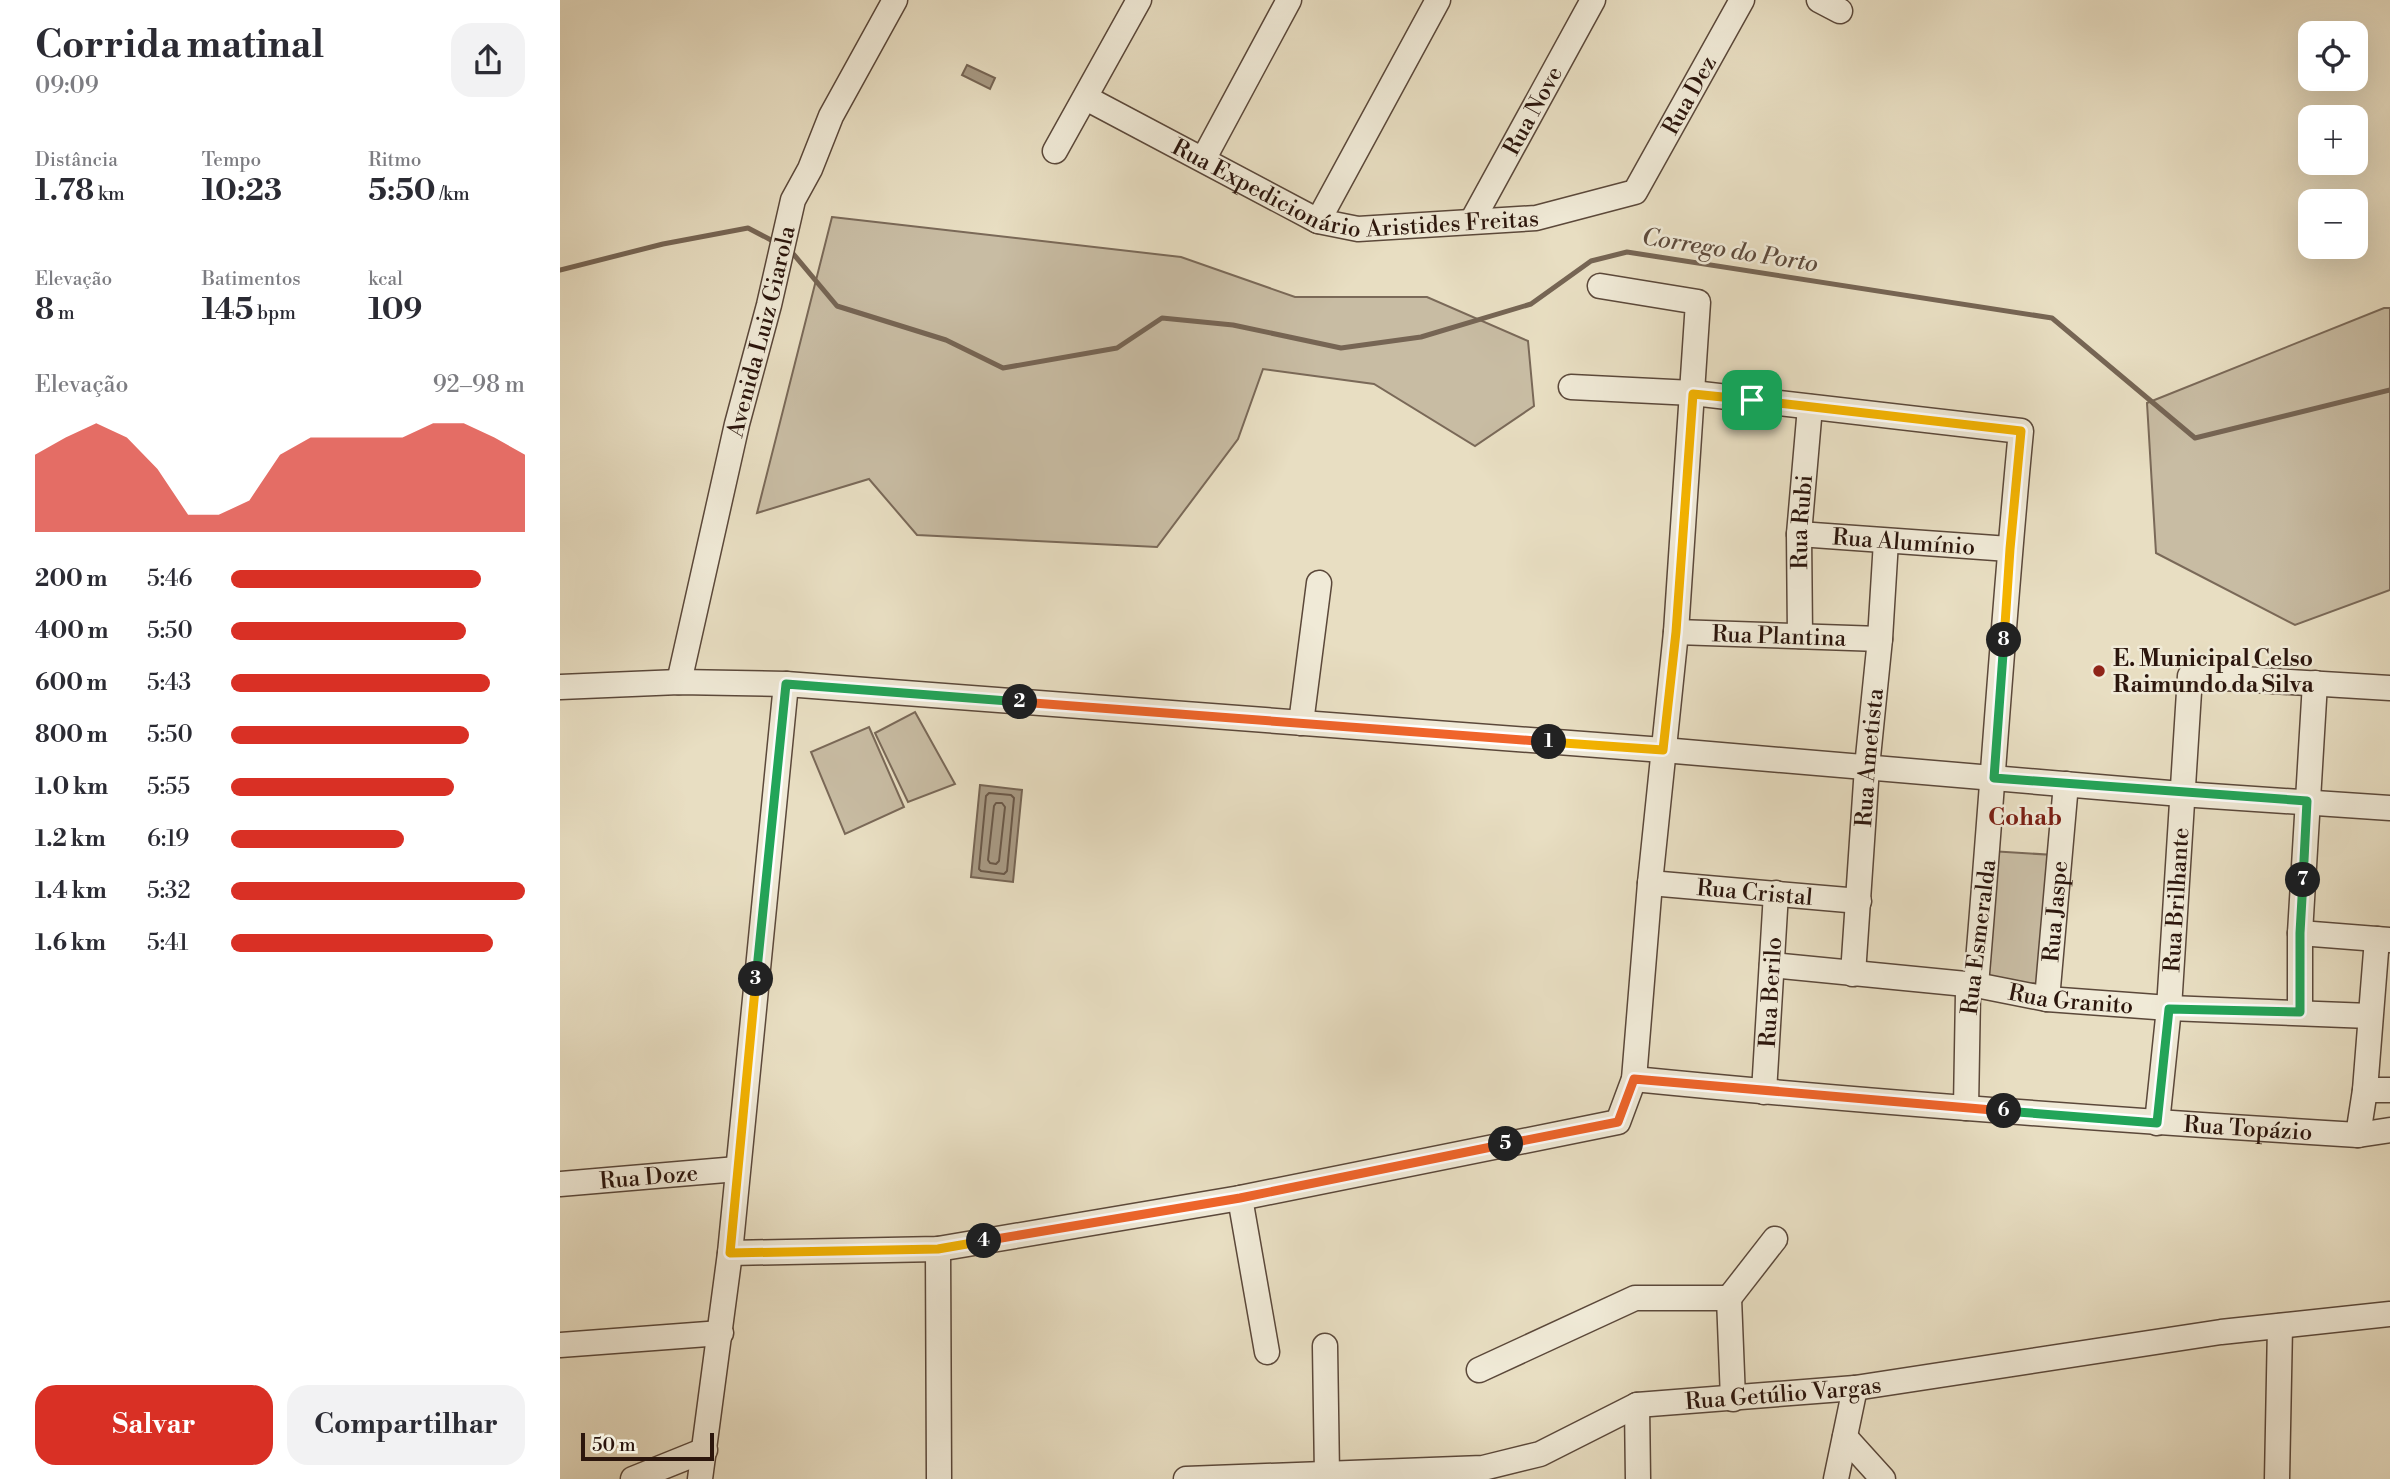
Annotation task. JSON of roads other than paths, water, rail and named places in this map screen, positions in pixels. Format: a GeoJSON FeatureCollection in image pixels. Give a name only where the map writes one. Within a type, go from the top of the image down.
{"type":"FeatureCollection","features":[{"type":"Feature","properties":{"kind":"street","name":"Avenida Luiz Giarola"},"geometry":{"type":"LineString","coordinates":[[679,682],[737,424],[793,200],[810,169],[831,116],[895,0]]}},
{"type":"Feature","properties":{"kind":"street"},"geometry":{"type":"LineString","coordinates":[[1055,151],[1139,0]]}},
{"type":"Feature","properties":{"kind":"street"},"geometry":{"type":"LineString","coordinates":[[1204,158],[1289,0]]}},
{"type":"Feature","properties":{"kind":"street"},"geometry":{"type":"LineString","coordinates":[[1318,221],[1438,0]]}},
{"type":"Feature","properties":{"kind":"street","name":"Rua Nove"},"geometry":{"type":"LineString","coordinates":[[1472,221],[1593,0]]}},
{"type":"Feature","properties":{"kind":"street","name":"Rua Dez"},"geometry":{"type":"LineString","coordinates":[[1635,192],[1742,0]]}},
{"type":"Feature","properties":{"kind":"street","name":"Rua Expedicionário Aristides Freitas"},"geometry":{"type":"LineString","coordinates":[[1086,98],[1204,158],[1318,221],[1358,229],[1536,218],[1635,192]]}},
{"type":"Feature","properties":{"kind":"street"},"geometry":{"type":"LineString","coordinates":[[730,1253],[938,1249],[1240,1198],[1618,1122],[1634,1079],[1650,883],[1676,632],[1698,302],[1600,286]]}},
{"type":"Feature","properties":{"kind":"street"},"geometry":{"type":"LineString","coordinates":[[1570,387],[1693,394],[1810,407]]}},
{"type":"Feature","properties":{"kind":"street","name":"Rua Esmeralda"},"geometry":{"type":"LineString","coordinates":[[1810,407],[2021,431],[1976,985],[1968,993],[1966,1108]]}},
{"type":"Feature","properties":{"kind":"street","name":"Rua Rubi"},"geometry":{"type":"LineString","coordinates":[[1800,636],[1799,534],[1810,407]]}},
{"type":"Feature","properties":{"kind":"street","name":"Rua Alumínio"},"geometry":{"type":"LineString","coordinates":[[1799,534],[2010,549]]}},
{"type":"Feature","properties":{"kind":"street","name":"Rua Ametista"},"geometry":{"type":"LineString","coordinates":[[1853,974],[1886,541]]}},
{"type":"Feature","properties":{"kind":"street"},"geometry":{"type":"LineString","coordinates":[[1301,723],[1318,583]]}},
{"type":"Feature","properties":{"kind":"street","name":"Rua Plantina"},"geometry":{"type":"LineString","coordinates":[[1676,632],[1880,639]]}},
{"type":"Feature","properties":{"kind":"street","name":"Rua Brilhante"},"geometry":{"type":"LineString","coordinates":[[2157,1123],[2169,1009],[2190,676],[2315,683]]}},
{"type":"Feature","properties":{"kind":"street"},"geometry":{"type":"LineString","coordinates":[[560,687],[679,682],[786,684],[2390,808]]}},
{"type":"Feature","properties":{"kind":"street"},"geometry":{"type":"LineString","coordinates":[[2300,1012],[2300,933],[2315,683],[2390,688]]}},
{"type":"Feature","properties":{"kind":"street"},"geometry":{"type":"LineString","coordinates":[[700,1479],[730,1253],[786,684]]}},
{"type":"Feature","properties":{"kind":"street","name":"Rua Jaspe"},"geometry":{"type":"LineString","coordinates":[[2047,999],[2066,784]]}},
{"type":"Feature","properties":{"kind":"street","name":"Rua Cristal"},"geometry":{"type":"LineString","coordinates":[[1650,883],[1859,901]]}},
{"type":"Feature","properties":{"kind":"street","name":"Rua Berilo"},"geometry":{"type":"LineString","coordinates":[[1764,1092],[1776,893]]}},
{"type":"Feature","properties":{"kind":"street"},"geometry":{"type":"LineString","coordinates":[[2300,933],[2384,939],[2370,1016],[2365,1090],[2358,1135]]}},
{"type":"Feature","properties":{"kind":"street","name":"Rua Granito"},"geometry":{"type":"LineString","coordinates":[[1772,965],[1976,985],[2047,999],[2169,1009],[2370,1016]]}},
{"type":"Feature","properties":{"kind":"street","name":"Rua Topázio"},"geometry":{"type":"LineString","coordinates":[[1634,1079],[2157,1123],[2358,1135],[2390,1130]]}},
{"type":"Feature","properties":{"kind":"street"},"geometry":{"type":"LineString","coordinates":[[2365,1090],[2390,1090]]}},
{"type":"Feature","properties":{"kind":"street","name":"Rua Doze"},"geometry":{"type":"LineString","coordinates":[[560,1184],[737,1169]]}},
{"type":"Feature","properties":{"kind":"street"},"geometry":{"type":"LineString","coordinates":[[1240,1198],[1267,1352]]}},
{"type":"Feature","properties":{"kind":"street"},"geometry":{"type":"LineString","coordinates":[[1733,1399],[1729,1298],[1775,1239]]}},
{"type":"Feature","properties":{"kind":"street"},"geometry":{"type":"LineString","coordinates":[[938,1249],[939,1479]]}},
{"type":"Feature","properties":{"kind":"street"},"geometry":{"type":"LineString","coordinates":[[1479,1370],[1635,1298],[1729,1298]]}},
{"type":"Feature","properties":{"kind":"street","name":"Rua Getúlio Vargas"},"geometry":{"type":"LineString","coordinates":[[1186,1479],[1394,1476],[1483,1468],[1540,1454],[1637,1405],[1854,1388],[2221,1332],[2390,1314]]}},
{"type":"Feature","properties":{"kind":"street"},"geometry":{"type":"LineString","coordinates":[[2277,1479],[2280,1326]]}},
{"type":"Feature","properties":{"kind":"street"},"geometry":{"type":"LineString","coordinates":[[560,1345],[721,1333]]}},
{"type":"Feature","properties":{"kind":"street"},"geometry":{"type":"LineString","coordinates":[[1325,1346],[1327,1475]]}},
{"type":"Feature","properties":{"kind":"street"},"geometry":{"type":"LineString","coordinates":[[1836,1479],[1854,1388]]}},
{"type":"Feature","properties":{"kind":"street"},"geometry":{"type":"LineString","coordinates":[[1637,1405],[1638,1479]]}},
{"type":"Feature","properties":{"kind":"street"},"geometry":{"type":"LineString","coordinates":[[1845,1437],[1884,1479]]}},
{"type":"Feature","properties":{"kind":"street"},"geometry":{"type":"LineString","coordinates":[[633,1479],[705,1450]]}},
{"type":"Feature","properties":{"kind":"water"},"geometry":{"type":"Polygon","coordinates":[[[967,65],[995,78],[990,89],[962,75],[967,65]]]}},
{"type":"Feature","properties":{"kind":"water"},"geometry":{"type":"Polygon","coordinates":[[[980,785],[1022,790],[1013,882],[971,877],[980,785]]]}},
{"type":"Feature","properties":{"kind":"waterway","name":"Corrego do Porto"},"geometry":{"type":"LineString","coordinates":[[560,270],[663,244],[748,228],[771,240]]}},
{"type":"Feature","properties":{"kind":"waterway","name":"Corrego do Porto"},"geometry":{"type":"LineString","coordinates":[[790,250],[837,306],[946,340],[1003,368],[1117,348],[1162,318],[1233,325],[1341,348],[1421,337],[1531,304],[1591,261],[1627,252],[2052,318],[2195,438],[2390,390]]}},
{"type":"Feature","properties":{"kind":"place","name":"E. Municipal Celso Raimundo da Silva"},"geometry":{"type":"Point","coordinates":[2099,671]}},
{"type":"Feature","properties":{"kind":"district","name":"Cohab"},"geometry":{"type":"Point","coordinates":[2025,817]}}]}
